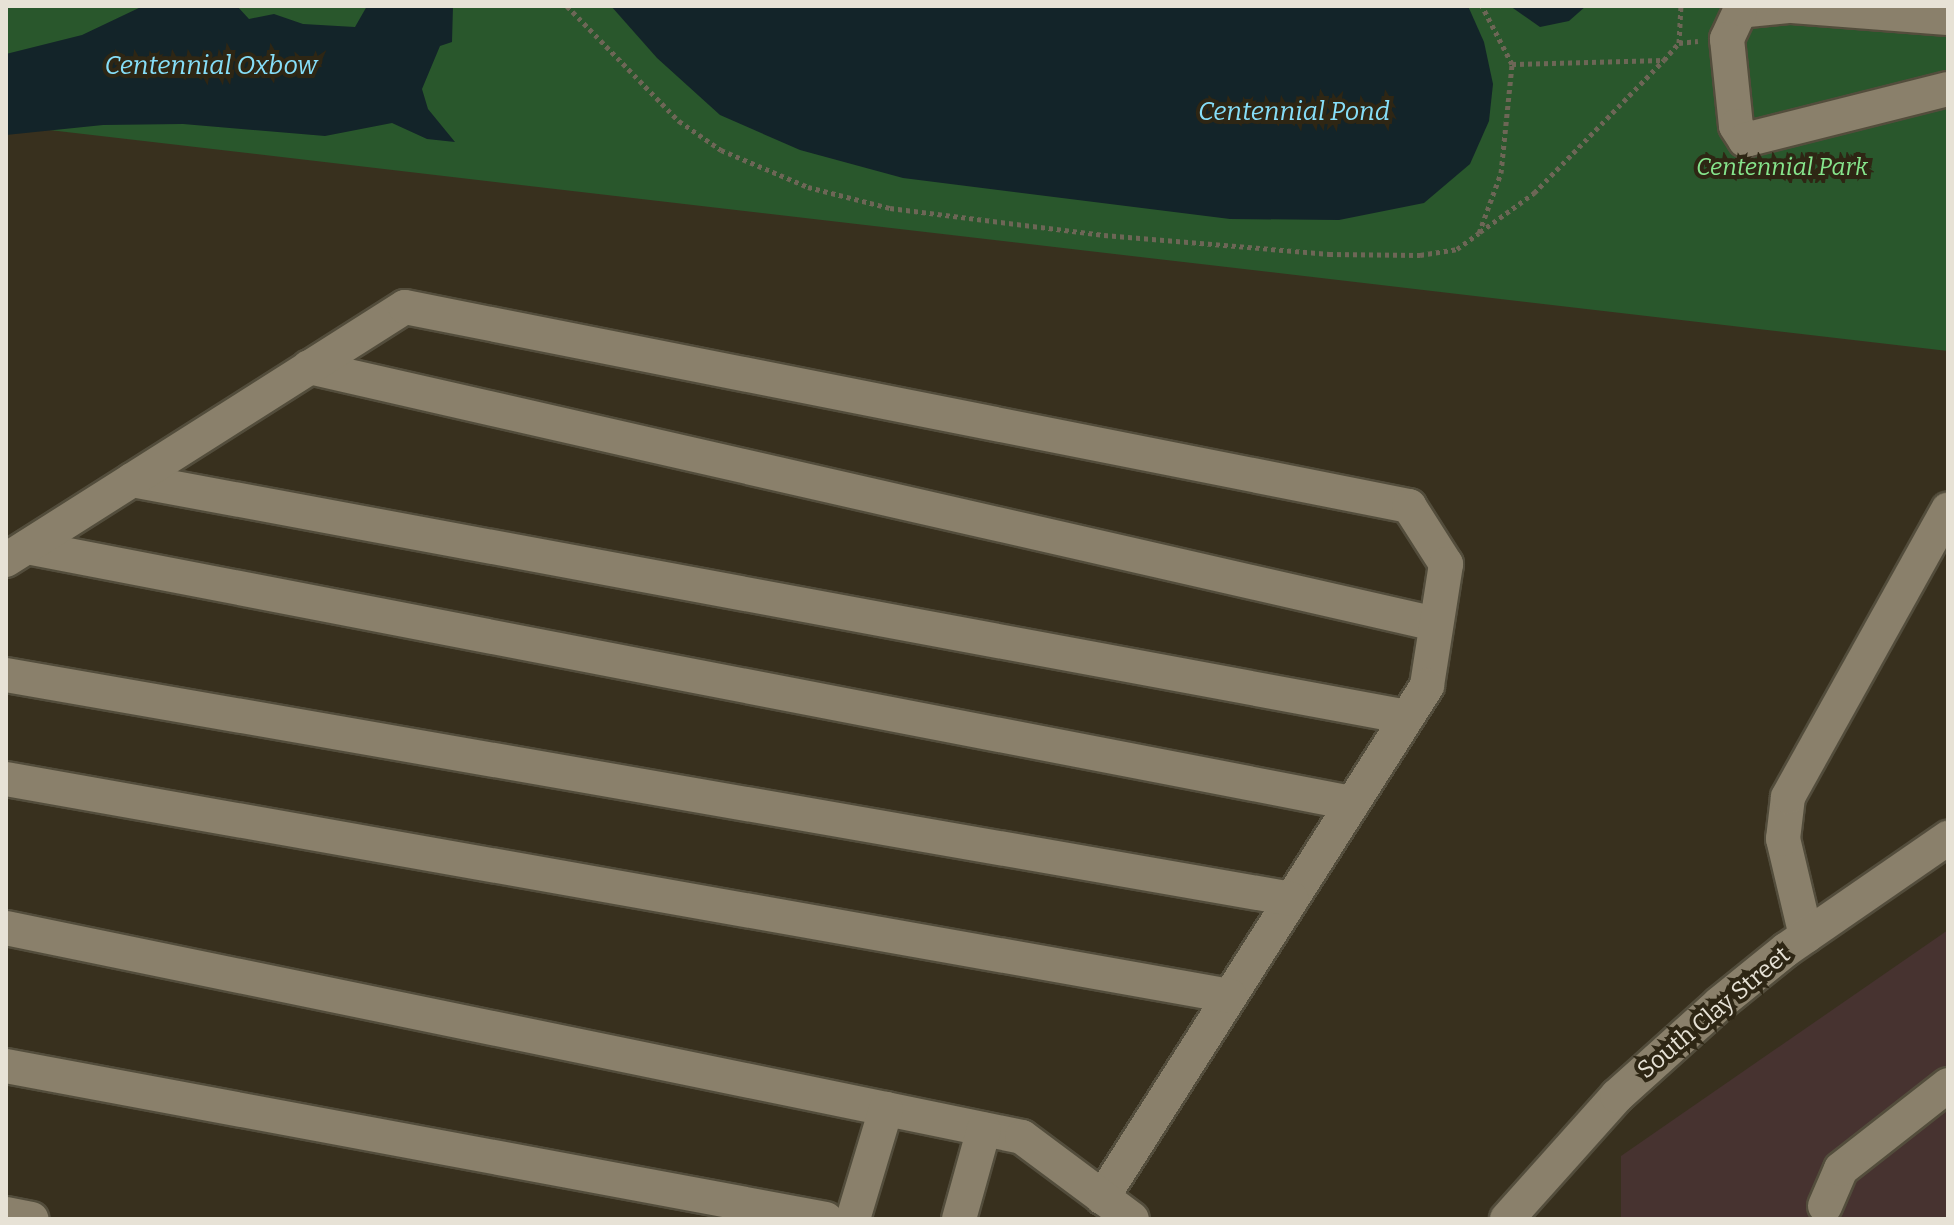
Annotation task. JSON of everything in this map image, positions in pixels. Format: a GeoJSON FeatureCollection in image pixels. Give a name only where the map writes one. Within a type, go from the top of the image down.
{"type":"FeatureCollection","features":[{"type":"Feature","properties":{"kind":"street"},"geometry":{"type":"LineString","coordinates":[[1948,18],[1790,6],[1740,11],[1727,39],[1736,126],[1745,140],[1948,89]]}},
{"type":"Feature","properties":{"kind":"street"},"geometry":{"type":"LineString","coordinates":[[16,554],[405,307],[1409,506],[1446,564],[1427,686],[1102,1198]]}},
{"type":"Feature","properties":{"kind":"street"},"geometry":{"type":"LineString","coordinates":[[309,367],[1436,624]]}},
{"type":"Feature","properties":{"kind":"street"},"geometry":{"type":"LineString","coordinates":[[132,480],[1407,717]]}},
{"type":"Feature","properties":{"kind":"street"},"geometry":{"type":"LineString","coordinates":[[1806,936],[1783,839],[1788,797],[1948,510]]}},
{"type":"Feature","properties":{"kind":"street"},"geometry":{"type":"LineString","coordinates":[[16,554],[1352,803]]}},
{"type":"Feature","properties":{"kind":"street"},"geometry":{"type":"LineString","coordinates":[[6,675],[1292,899]]}},
{"type":"Feature","properties":{"kind":"street"},"geometry":{"type":"LineString","coordinates":[[6,779],[1230,996]]}},
{"type":"Feature","properties":{"kind":"street","name":"South Clay Street"},"geometry":{"type":"LineString","coordinates":[[1507,1219],[1639,1075],[1806,936],[1948,838]]}},
{"type":"Feature","properties":{"kind":"street"},"geometry":{"type":"LineString","coordinates":[[6,928],[1022,1137],[1132,1219]]}},
{"type":"Feature","properties":{"kind":"street"},"geometry":{"type":"LineString","coordinates":[[6,1066],[826,1219]]}},
{"type":"Feature","properties":{"kind":"street"},"geometry":{"type":"LineString","coordinates":[[1825,1206],[1841,1169],[1948,1085]]}},
{"type":"Feature","properties":{"kind":"street"},"geometry":{"type":"LineString","coordinates":[[853,1219],[886,1109]]}},
{"type":"Feature","properties":{"kind":"street"},"geometry":{"type":"LineString","coordinates":[[959,1219],[984,1129]]}},
{"type":"Feature","properties":{"kind":"street"},"geometry":{"type":"LineString","coordinates":[[6,1214],[32,1219]]}},
{"type":"Feature","properties":{"kind":"path"},"geometry":{"type":"LineString","coordinates":[[567,6],[679,121],[721,150],[808,187],[890,208],[1104,235],[1329,254],[1420,255],[1457,249],[1534,193],[1679,43],[1681,6]]}},
{"type":"Feature","properties":{"kind":"path"},"geometry":{"type":"LineString","coordinates":[[1479,233],[1501,173],[1512,64],[1482,6]]}},
{"type":"Feature","properties":{"kind":"path"},"geometry":{"type":"LineString","coordinates":[[1512,64],[1664,60]]}},
{"type":"Feature","properties":{"kind":"shaded area"},"geometry":{"type":"Polygon","coordinates":[[[1948,930],[1948,1219],[1621,1219],[1621,1156],[1948,930]]]}},
{"type":"Feature","properties":{"kind":"green space","name":"Centennial Park"},"geometry":{"type":"Polygon","coordinates":[[[6,6],[1948,6],[1948,351],[6,125],[6,6]]]}},
{"type":"Feature","properties":{"kind":"water","name":"Centennial Oxbow"},"geometry":{"type":"Polygon","coordinates":[[[143,6],[237,6],[249,19],[274,14],[303,24],[355,27],[367,6],[453,6],[452,42],[440,46],[422,89],[428,109],[455,142],[427,139],[392,123],[325,136],[183,124],[103,125],[6,135],[6,54],[82,35],[143,6]]]}},
{"type":"Feature","properties":{"kind":"water","name":"Centennial Pond"},"geometry":{"type":"Polygon","coordinates":[[[611,6],[1468,6],[1484,42],[1493,84],[1489,121],[1470,164],[1424,203],[1339,220],[1230,219],[903,178],[800,150],[720,115],[657,58],[611,6]]]}},
{"type":"Feature","properties":{"kind":"water"},"geometry":{"type":"Polygon","coordinates":[[[1510,6],[1586,6],[1569,21],[1540,27],[1510,6]]]}}]}
